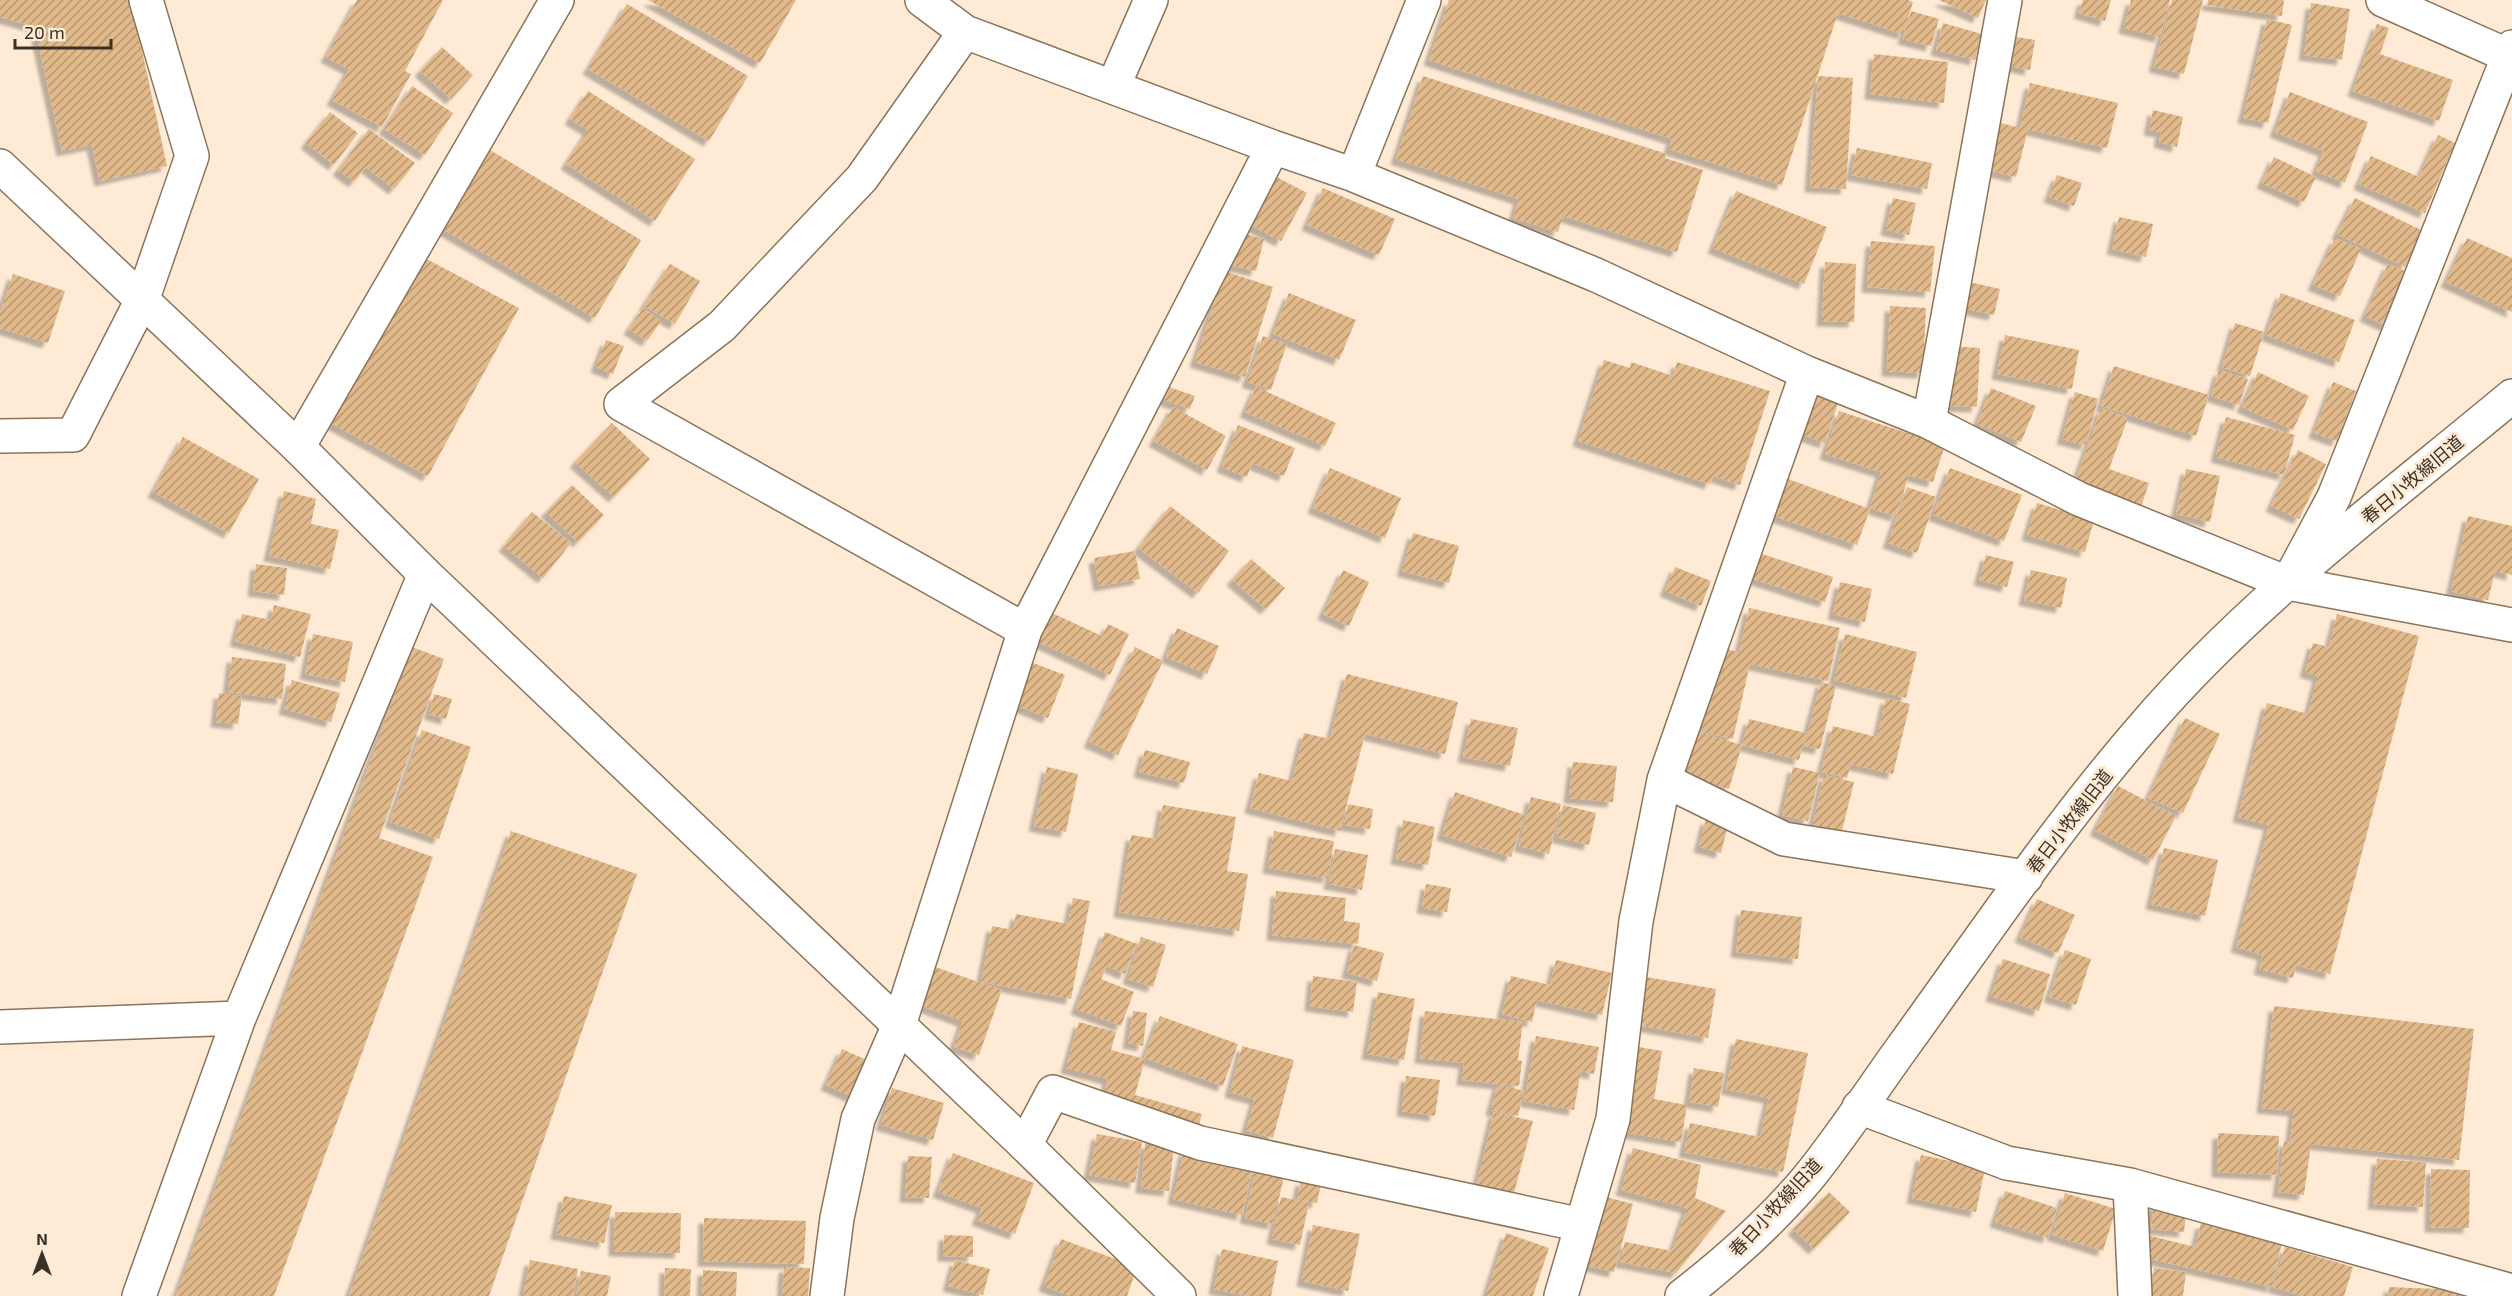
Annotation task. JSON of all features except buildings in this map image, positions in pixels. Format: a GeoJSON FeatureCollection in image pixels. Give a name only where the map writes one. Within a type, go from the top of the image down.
{"type":"FeatureCollection","features":[{"type":"Feature","properties":{"kind":"street"},"geometry":{"type":"LineString","coordinates":[[0,436],[73,435],[143,298],[192,156],[146,0]]}},
{"type":"Feature","properties":{"kind":"street"},"geometry":{"type":"LineString","coordinates":[[922,0],[965,32],[1354,175],[1596,275],[1807,373],[1929,422],[2079,499],[2287,584],[2512,625]]}},
{"type":"Feature","properties":{"kind":"street"},"geometry":{"type":"LineString","coordinates":[[1113,87],[1151,0]]}},
{"type":"Feature","properties":{"kind":"street"},"geometry":{"type":"LineString","coordinates":[[1354,175],[1424,0]]}},
{"type":"Feature","properties":{"kind":"street"},"geometry":{"type":"LineString","coordinates":[[1929,422],[2005,0]]}},
{"type":"Feature","properties":{"kind":"street"},"geometry":{"type":"LineString","coordinates":[[2287,584],[2334,497],[2511,51],[2383,0]]}},
{"type":"Feature","properties":{"kind":"street"},"geometry":{"type":"LineString","coordinates":[[298,447],[553,1]]}},
{"type":"Feature","properties":{"kind":"street"},"geometry":{"type":"LineString","coordinates":[[965,32],[862,178],[722,326],[621,404],[1025,630]]}},
{"type":"Feature","properties":{"kind":"street"},"geometry":{"type":"LineString","coordinates":[[826,1296],[837,1218],[858,1119],[898,1025],[1025,630],[1273,147]]}},
{"type":"Feature","properties":{"kind":"street"},"geometry":{"type":"LineString","coordinates":[[0,166],[143,298],[298,447],[425,574],[1025,1145],[1179,1296]]}},
{"type":"Feature","properties":{"kind":"street"},"geometry":{"type":"LineString","coordinates":[[1561,1296],[1613,1119],[1636,921],[1664,780],[1807,373]]}},
{"type":"Feature","properties":{"kind":"street","name":"春日小牧線旧道"},"geometry":{"type":"LineString","coordinates":[[1682,1296],[1758,1231],[1808,1178],[2026,877],[2144,725],[2202,664],[2287,584],[2512,396]]}},
{"type":"Feature","properties":{"kind":"street"},"geometry":{"type":"LineString","coordinates":[[139,1296],[239,1018],[425,574]]}},
{"type":"Feature","properties":{"kind":"street"},"geometry":{"type":"LineString","coordinates":[[1664,780],[1784,839],[2026,877]]}},
{"type":"Feature","properties":{"kind":"street"},"geometry":{"type":"LineString","coordinates":[[0,1027],[239,1018]]}},
{"type":"Feature","properties":{"kind":"street"},"geometry":{"type":"LineString","coordinates":[[1025,1145],[1053,1092],[1200,1143],[1582,1225]]}},
{"type":"Feature","properties":{"kind":"street"},"geometry":{"type":"LineString","coordinates":[[1859,1107],[2007,1163],[2130,1185],[2512,1291]]}},
{"type":"Feature","properties":{"kind":"street"},"geometry":{"type":"LineString","coordinates":[[2130,1185],[2135,1296]]}}]}
